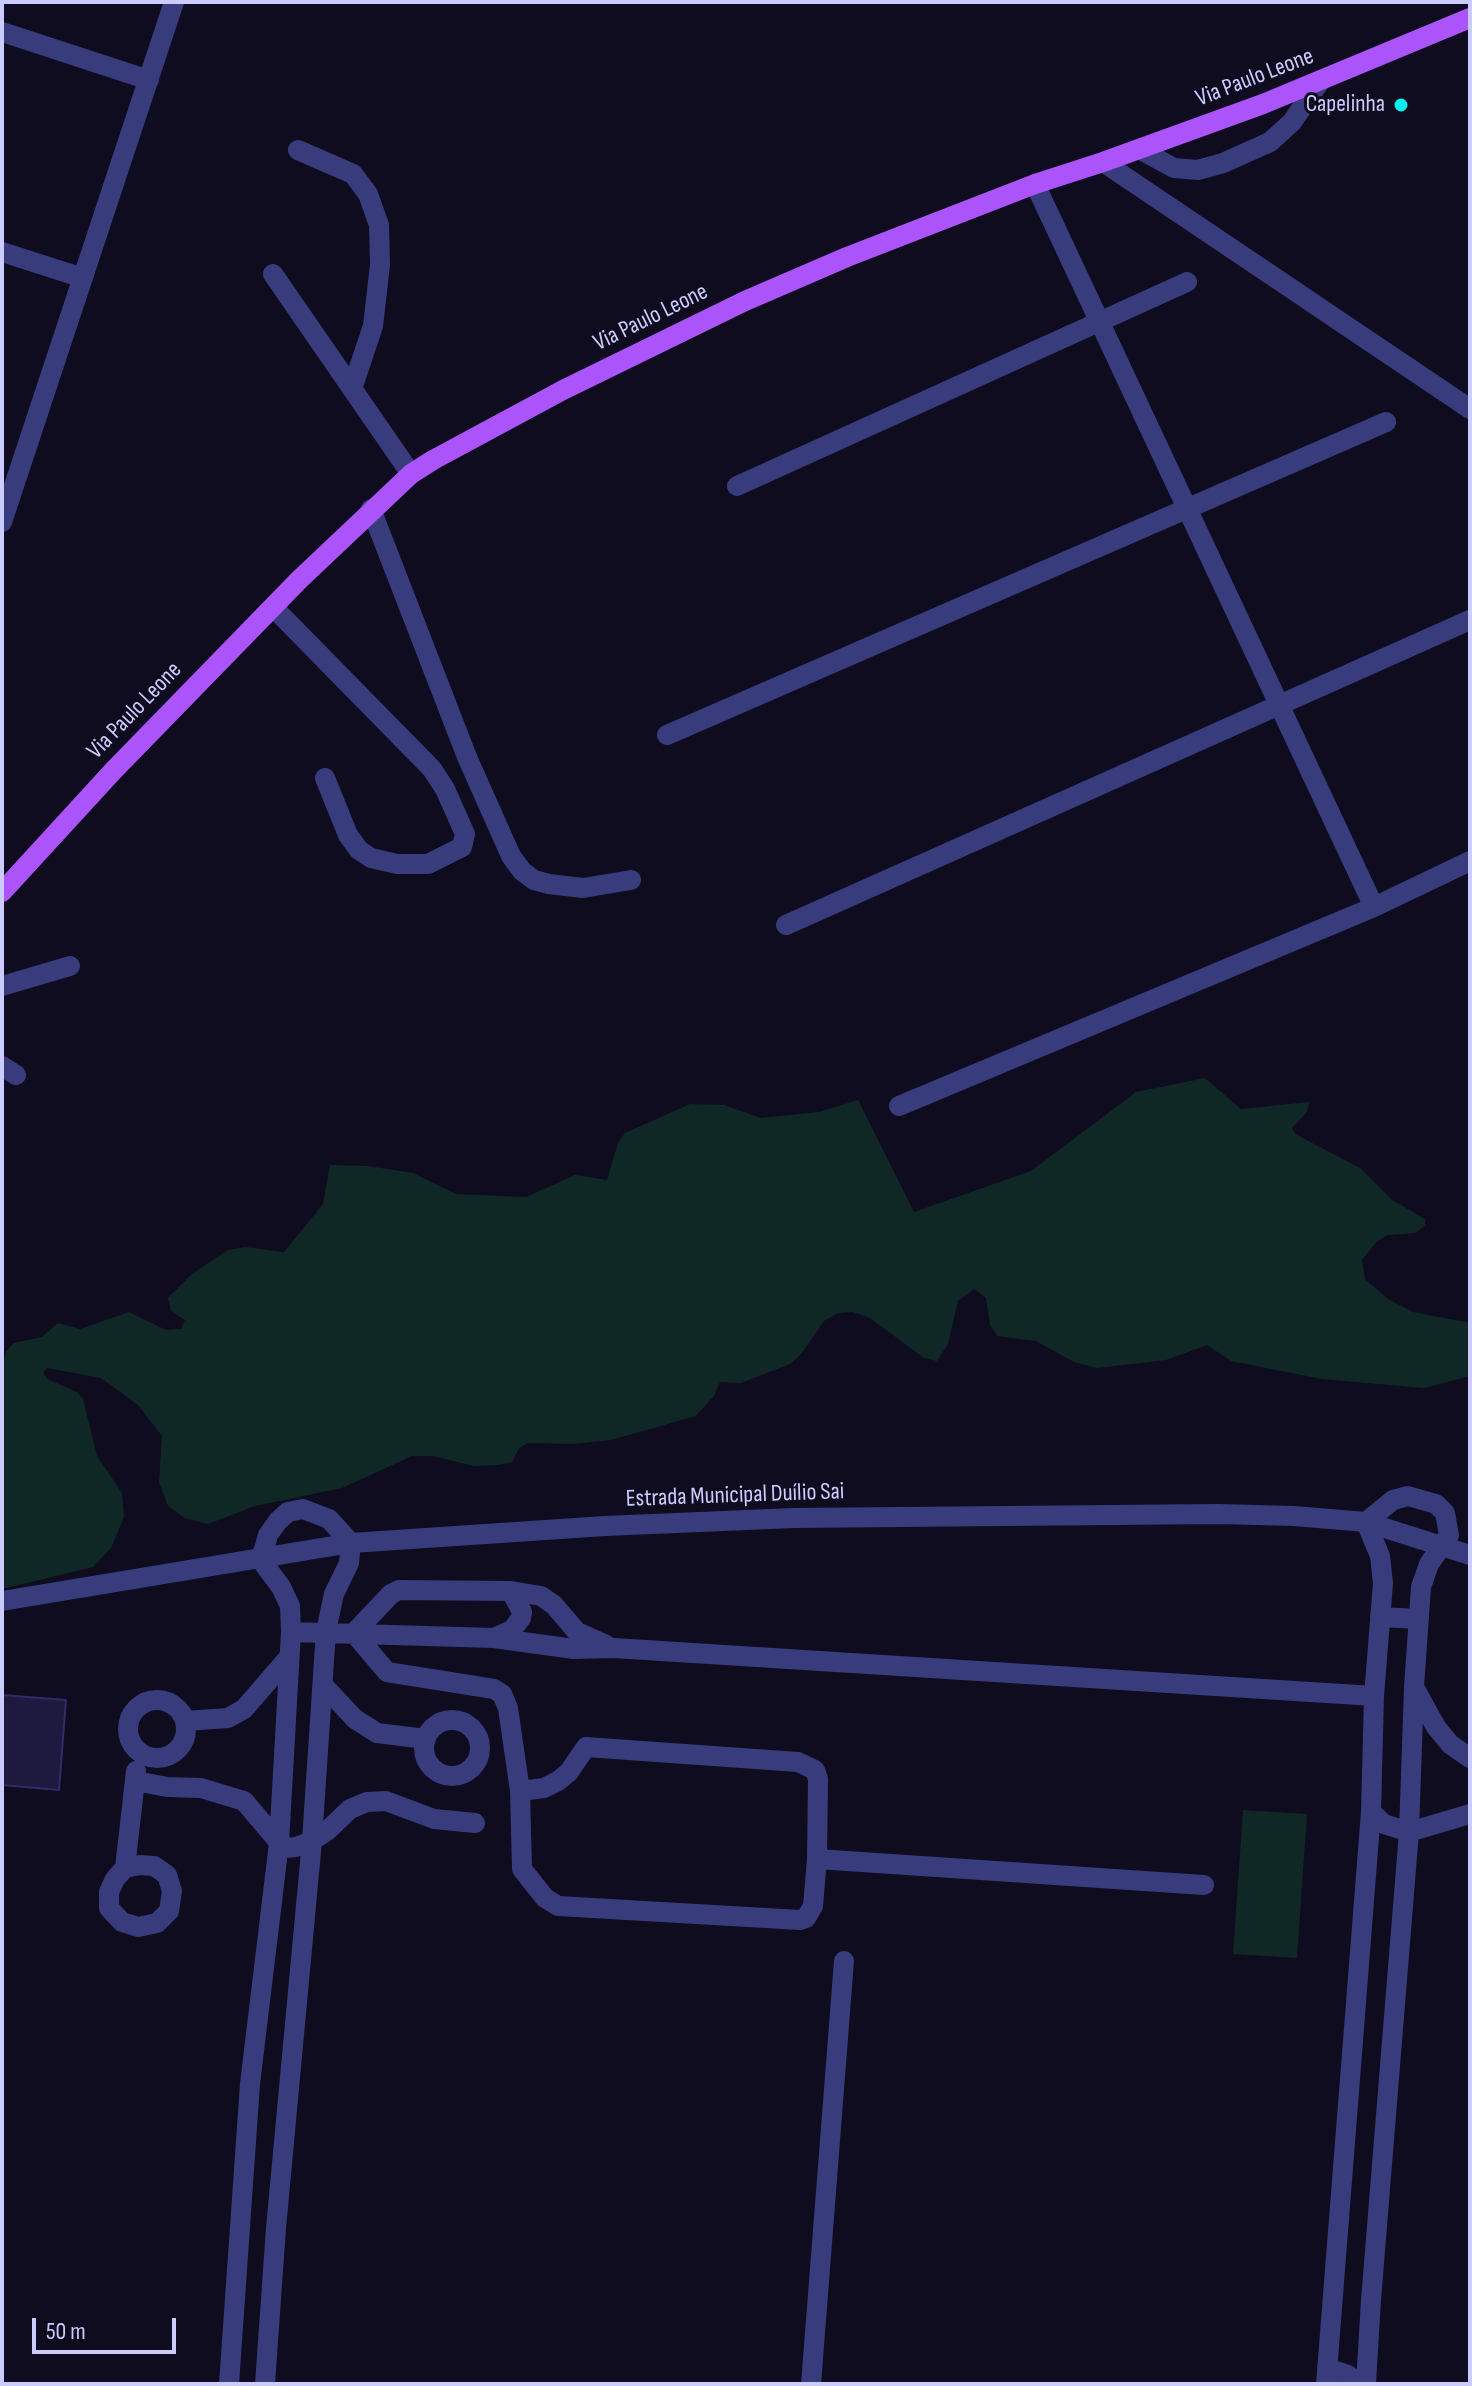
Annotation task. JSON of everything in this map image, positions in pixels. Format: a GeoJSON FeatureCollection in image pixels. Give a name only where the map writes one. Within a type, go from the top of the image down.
{"type":"FeatureCollection","features":[{"type":"Feature","properties":{"kind":"main road","name":"Via Paulo Leone"},"geometry":{"type":"LineString","coordinates":[[2,892],[113,771],[371,509],[411,474],[563,390],[745,301],[847,257],[1035,184],[1139,149],[1321,80],[1470,18]]}},
{"type":"Feature","properties":{"kind":"street"},"geometry":{"type":"LineString","coordinates":[[2,522],[10,474],[83,278],[174,2]]}},
{"type":"Feature","properties":{"kind":"street"},"geometry":{"type":"LineString","coordinates":[[2,32],[149,80]]}},
{"type":"Feature","properties":{"kind":"street"},"geometry":{"type":"LineString","coordinates":[[1139,149],[1174,168],[1198,170],[1223,163],[1270,142],[1292,122],[1321,80]]}},
{"type":"Feature","properties":{"kind":"street"},"geometry":{"type":"LineString","coordinates":[[298,150],[353,174],[368,194],[379,225],[380,265],[373,326],[352,389]]}},
{"type":"Feature","properties":{"kind":"street"},"geometry":{"type":"LineString","coordinates":[[1103,162],[1470,409]]}},
{"type":"Feature","properties":{"kind":"street"},"geometry":{"type":"LineString","coordinates":[[1035,184],[1374,907]]}},
{"type":"Feature","properties":{"kind":"street"},"geometry":{"type":"LineString","coordinates":[[2,252],[83,278]]}},
{"type":"Feature","properties":{"kind":"street"},"geometry":{"type":"LineString","coordinates":[[273,274],[411,474]]}},
{"type":"Feature","properties":{"kind":"street"},"geometry":{"type":"LineString","coordinates":[[737,486],[1187,282]]}},
{"type":"Feature","properties":{"kind":"street"},"geometry":{"type":"LineString","coordinates":[[667,735],[1386,422]]}},
{"type":"Feature","properties":{"kind":"street"},"geometry":{"type":"LineString","coordinates":[[371,509],[467,757],[511,856],[522,871],[534,880],[549,884],[583,888],[631,880]]}},
{"type":"Feature","properties":{"kind":"street"},"geometry":{"type":"LineString","coordinates":[[274,608],[432,769],[445,789],[465,834],[462,847],[428,864],[397,864],[371,858],[359,850],[348,835],[325,778]]}},
{"type":"Feature","properties":{"kind":"street"},"geometry":{"type":"LineString","coordinates":[[786,925],[1470,620]]}},
{"type":"Feature","properties":{"kind":"street"},"geometry":{"type":"LineString","coordinates":[[899,1106],[1374,907],[1470,861]]}},
{"type":"Feature","properties":{"kind":"street"},"geometry":{"type":"LineString","coordinates":[[2,986],[70,966]]}},
{"type":"Feature","properties":{"kind":"street"},"geometry":{"type":"LineString","coordinates":[[1359,2384],[1348,2375],[1327,2376],[1371,1812],[1374,1696],[1383,1583],[1380,1556],[1366,1522],[1393,1500],[1408,1496],[1436,1504],[1445,1513],[1449,1535],[1429,1564],[1421,1587],[1409,1832],[1366,2384]]}},
{"type":"Feature","properties":{"kind":"street"},"geometry":{"type":"LineString","coordinates":[[229,2384],[250,2084],[279,1843],[291,1632],[290,1606],[281,1587],[261,1560],[268,1535],[278,1521],[288,1512],[303,1509],[329,1519],[351,1543],[349,1563],[334,1594],[326,1631],[312,1841],[276,2228],[265,2384]]}},
{"type":"Feature","properties":{"kind":"street","name":"Estrada Municipal Duílio Sai"},"geometry":{"type":"LineString","coordinates":[[2,1601],[351,1543],[605,1526],[794,1518],[1218,1514],[1366,1522],[1470,1555]]}},
{"type":"Feature","properties":{"kind":"street"},"geometry":{"type":"LineString","coordinates":[[354,1633],[399,1590],[511,1591],[541,1596],[554,1605],[577,1632],[614,1648]]}},
{"type":"Feature","properties":{"kind":"street"},"geometry":{"type":"LineString","coordinates":[[494,1638],[512,1630],[521,1618],[522,1612],[511,1591]]}},
{"type":"Feature","properties":{"kind":"street"},"geometry":{"type":"LineString","coordinates":[[378,1607],[404,1635]]}},
{"type":"Feature","properties":{"kind":"street"},"geometry":{"type":"LineString","coordinates":[[1380,1617],[1419,1619]]}},
{"type":"Feature","properties":{"kind":"street"},"geometry":{"type":"LineString","coordinates":[[291,1632],[494,1638],[574,1649],[614,1648],[1374,1696]]}},
{"type":"Feature","properties":{"kind":"street"},"geometry":{"type":"LineString","coordinates":[[354,1633],[387,1672],[494,1689],[502,1694],[508,1708],[520,1791],[522,1869],[545,1898],[558,1906],[800,1920],[806,1918],[813,1906],[818,1779],[815,1770],[798,1762],[586,1747],[569,1772],[558,1781],[544,1788],[520,1791]]}},
{"type":"Feature","properties":{"kind":"street"},"geometry":{"type":"LineString","coordinates":[[185,1721],[228,1718],[244,1709],[289,1657]]}},
{"type":"Feature","properties":{"kind":"street"},"geometry":{"type":"LineString","coordinates":[[323,1685],[355,1719],[377,1733],[426,1739]]}},
{"type":"Feature","properties":{"kind":"street"},"geometry":{"type":"LineString","coordinates":[[1414,1687],[1436,1727],[1450,1744],[1470,1758]]}},
{"type":"Feature","properties":{"kind":"street"},"geometry":{"type":"LineString","coordinates":[[125,1868],[136,1781],[136,1751],[129,1740],[130,1718],[136,1708],[158,1700],[170,1703],[179,1710],[186,1732],[176,1752],[155,1759],[136,1751]]}},
{"type":"Feature","properties":{"kind":"street"},"geometry":{"type":"LineString","coordinates":[[136,1781],[167,1787],[201,1788],[244,1801],[284,1848],[312,1841],[350,1809],[367,1802],[386,1801],[434,1819],[475,1823]]}},
{"type":"Feature","properties":{"kind":"street"},"geometry":{"type":"LineString","coordinates":[[1371,1812],[1384,1824],[1409,1832],[1470,1814]]}},
{"type":"Feature","properties":{"kind":"street"},"geometry":{"type":"LineString","coordinates":[[817,1859],[1204,1885]]}},
{"type":"Feature","properties":{"kind":"street"},"geometry":{"type":"LineString","coordinates":[[811,2384],[844,1961]]}},
{"type":"Feature","properties":{"kind":"street"},"geometry":{"type":"LineString","coordinates":[[242,2207],[259,2226],[276,2228]]}},
{"type":"Feature","properties":{"kind":"street"},"geometry":{"type":"LineString","coordinates":[[1334,2288],[1349,2300],[1371,2300]]}},
{"type":"Feature","properties":{"kind":"street"},"geometry":{"type":"LineString","coordinates":[[236,2293],[256,2300],[269,2312]]}},
{"type":"Feature","properties":{"kind":"green space"},"geometry":{"type":"Polygon","coordinates":[[[1205,1078],[1241,1109],[1309,1102],[1307,1112],[1292,1128],[1295,1134],[1360,1168],[1392,1200],[1425,1219],[1425,1225],[1416,1233],[1388,1235],[1377,1241],[1362,1260],[1365,1279],[1388,1299],[1413,1312],[1470,1323],[1470,1376],[1424,1388],[1322,1379],[1231,1361],[1207,1345],[1166,1360],[1097,1368],[1074,1362],[1036,1341],[997,1336],[990,1325],[986,1298],[974,1289],[958,1301],[948,1344],[937,1361],[924,1358],[870,1318],[853,1312],[838,1313],[824,1321],[802,1353],[790,1364],[741,1383],[720,1382],[714,1396],[696,1416],[611,1440],[571,1444],[528,1443],[519,1448],[512,1462],[499,1465],[474,1466],[433,1456],[412,1456],[342,1488],[255,1506],[208,1524],[185,1518],[168,1506],[159,1482],[162,1436],[138,1405],[101,1378],[47,1368],[43,1372],[47,1379],[77,1392],[83,1399],[97,1456],[122,1493],[124,1517],[111,1548],[93,1567],[2,1589],[2,1366],[6,1352],[14,1343],[42,1337],[58,1323],[80,1329],[129,1312],[166,1330],[181,1329],[185,1320],[171,1311],[168,1298],[192,1274],[228,1250],[245,1247],[284,1252],[323,1204],[330,1165],[368,1166],[413,1173],[456,1194],[526,1197],[575,1175],[607,1180],[618,1143],[625,1133],[690,1104],[724,1105],[761,1118],[819,1112],[858,1100],[914,1212],[1031,1171],[1136,1092],[1205,1078]]]}},
{"type":"Feature","properties":{"kind":"green space"},"geometry":{"type":"Polygon","coordinates":[[[1243,1810],[1307,1814],[1297,1958],[1233,1954],[1243,1810]]]}},
{"type":"Feature","properties":{"kind":"building"},"geometry":{"type":"Polygon","coordinates":[[[2,1695],[66,1700],[59,1790],[2,1785],[2,1695]]]}},
{"type":"Feature","properties":{"kind":"place","name":"Capelinha"},"geometry":{"type":"Point","coordinates":[1401,105]}}]}
